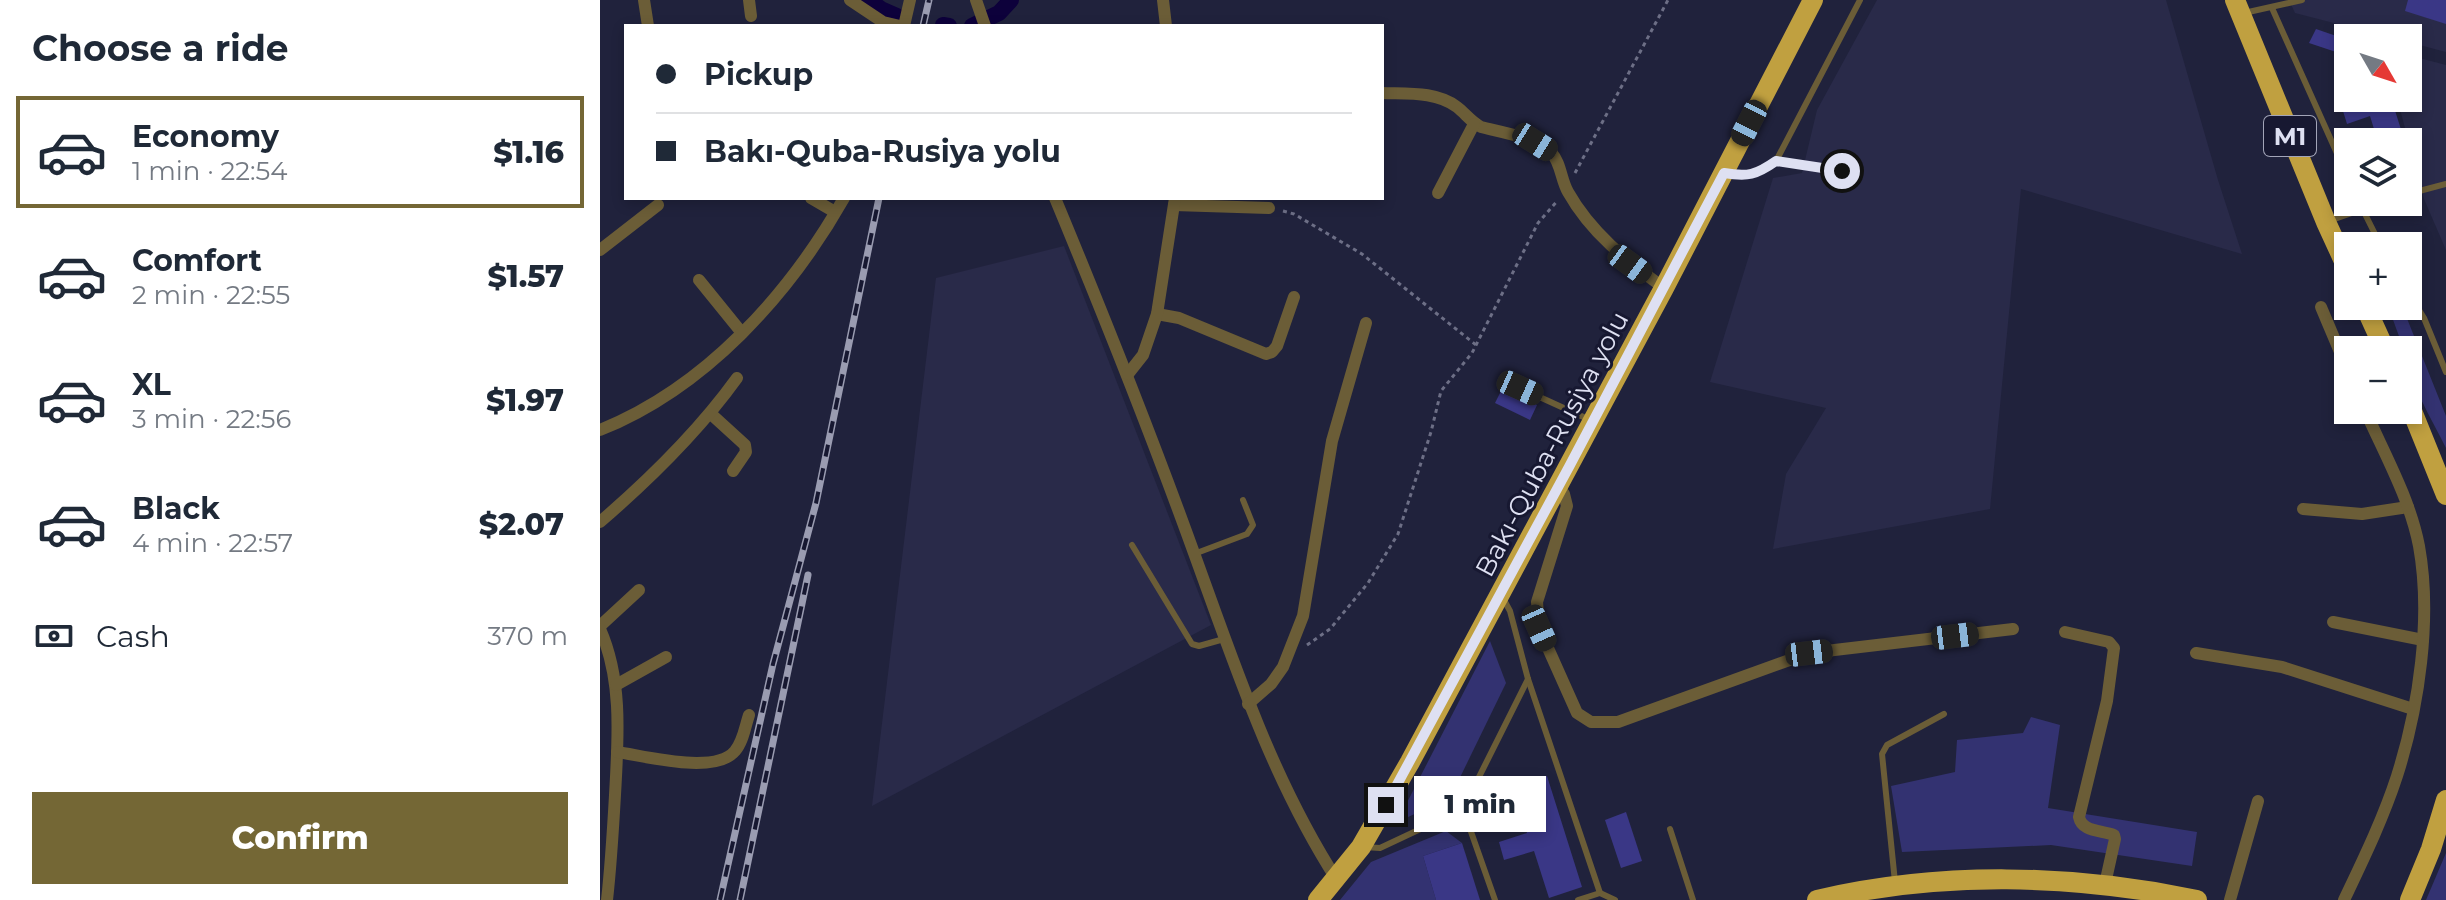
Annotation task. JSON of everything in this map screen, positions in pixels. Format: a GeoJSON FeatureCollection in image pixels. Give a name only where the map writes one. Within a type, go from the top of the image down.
{"type":"FeatureCollection","features":[{"type":"Feature","properties":{"kind":"highway","name":"Bakı-Quba-Rusiya yolu"},"geometry":{"type":"LineString","coordinates":[[1318,900],[1361,847],[1410,762],[1594,421],[1813,0]]}},
{"type":"Feature","properties":{"kind":"highway","name":"M1"},"geometry":{"type":"LineString","coordinates":[[2238,7],[2334,239]]}},
{"type":"Feature","properties":{"kind":"highway"},"geometry":{"type":"LineString","coordinates":[[2417,424],[2446,495]]}},
{"type":"Feature","properties":{"kind":"highway"},"geometry":{"type":"LineString","coordinates":[[2410,900],[2431,849],[2446,800]]}},
{"type":"Feature","properties":{"kind":"highway"},"geometry":{"type":"LineString","coordinates":[[1817,900],[1896,885],[1993,880],[2105,884],[2197,900]]}},
{"type":"Feature","properties":{"kind":"street"},"geometry":{"type":"LineString","coordinates":[[644,0],[648,24]]}},
{"type":"Feature","properties":{"kind":"street"},"geometry":{"type":"LineString","coordinates":[[749,0],[751,16]]}},
{"type":"Feature","properties":{"kind":"street"},"geometry":{"type":"LineString","coordinates":[[850,0],[883,22],[892,24]]}},
{"type":"Feature","properties":{"kind":"street"},"geometry":{"type":"LineString","coordinates":[[903,24],[910,0]]}},
{"type":"Feature","properties":{"kind":"street"},"geometry":{"type":"LineString","coordinates":[[1163,0],[1166,24]]}},
{"type":"Feature","properties":{"kind":"street"},"geometry":{"type":"LineString","coordinates":[[1384,93],[1437,97],[1456,106],[1474,124],[1535,142],[1550,151],[1567,190],[1609,244],[1630,264],[1664,288]]}},
{"type":"Feature","properties":{"kind":"street"},"geometry":{"type":"LineString","coordinates":[[1438,193],[1474,124]]}},
{"type":"Feature","properties":{"kind":"street"},"geometry":{"type":"LineString","coordinates":[[814,200],[835,212]]}},
{"type":"Feature","properties":{"kind":"street"},"geometry":{"type":"LineString","coordinates":[[600,430],[636,415],[669,395],[742,333],[787,282],[843,200]]}},
{"type":"Feature","properties":{"kind":"street"},"geometry":{"type":"LineString","coordinates":[[1056,200],[1128,374],[1248,704],[1294,807],[1313,844],[1337,880]]}},
{"type":"Feature","properties":{"kind":"street"},"geometry":{"type":"LineString","coordinates":[[1128,374],[1143,355],[1157,314],[1174,202],[1269,208]]}},
{"type":"Feature","properties":{"kind":"street"},"geometry":{"type":"LineString","coordinates":[[600,250],[658,205]]}},
{"type":"Feature","properties":{"kind":"street"},"geometry":{"type":"LineString","coordinates":[[699,280],[742,333]]}},
{"type":"Feature","properties":{"kind":"street"},"geometry":{"type":"LineString","coordinates":[[1157,314],[1179,318],[1266,354],[1277,346],[1294,297]]}},
{"type":"Feature","properties":{"kind":"street"},"geometry":{"type":"LineString","coordinates":[[2321,307],[2334,338]]}},
{"type":"Feature","properties":{"kind":"street"},"geometry":{"type":"LineString","coordinates":[[1248,704],[1271,684],[1283,667],[1303,616],[1332,441],[1366,323]]}},
{"type":"Feature","properties":{"kind":"street"},"geometry":{"type":"LineString","coordinates":[[600,522],[640,487],[711,414],[737,378]]}},
{"type":"Feature","properties":{"kind":"street"},"geometry":{"type":"LineString","coordinates":[[711,414],[745,445],[746,452],[733,471]]}},
{"type":"Feature","properties":{"kind":"street"},"geometry":{"type":"LineString","coordinates":[[2344,900],[2367,853],[2397,776],[2413,709],[2423,640],[2425,592],[2419,544],[2408,507],[2371,424]]}},
{"type":"Feature","properties":{"kind":"street"},"geometry":{"type":"LineString","coordinates":[[1559,487],[1567,506],[1537,602],[1539,628],[1577,713],[1591,722],[1618,722],[1809,653],[2013,629]]}},
{"type":"Feature","properties":{"kind":"street"},"geometry":{"type":"LineString","coordinates":[[2303,509],[2362,514],[2408,507]]}},
{"type":"Feature","properties":{"kind":"street"},"geometry":{"type":"LineString","coordinates":[[607,900],[617,752],[616,685],[600,628],[639,590]]}},
{"type":"Feature","properties":{"kind":"street"},"geometry":{"type":"LineString","coordinates":[[2333,622],[2423,640]]}},
{"type":"Feature","properties":{"kind":"street"},"geometry":{"type":"LineString","coordinates":[[2065,632],[2109,642],[2114,648],[2107,701],[2079,817],[2084,827],[2114,835],[2105,884]]}},
{"type":"Feature","properties":{"kind":"street"},"geometry":{"type":"LineString","coordinates":[[2196,653],[2282,667],[2413,709]]}},
{"type":"Feature","properties":{"kind":"street"},"geometry":{"type":"LineString","coordinates":[[616,685],[666,657]]}},
{"type":"Feature","properties":{"kind":"street"},"geometry":{"type":"LineString","coordinates":[[617,752],[692,763],[719,761],[736,750],[749,715]]}},
{"type":"Feature","properties":{"kind":"street"},"geometry":{"type":"LineString","coordinates":[[2230,900],[2258,801]]}},
{"type":"Feature","properties":{"kind":"lane"},"geometry":{"type":"LineString","coordinates":[[1724,173],[1743,176],[1760,172],[1776,161],[1860,0]]}},
{"type":"Feature","properties":{"kind":"lane"},"geometry":{"type":"LineString","coordinates":[[2238,7],[2272,8],[2302,0]]}},
{"type":"Feature","properties":{"kind":"lane"},"geometry":{"type":"LineString","coordinates":[[2272,8],[2334,147]]}},
{"type":"Feature","properties":{"kind":"lane"},"geometry":{"type":"LineString","coordinates":[[1776,161],[1842,171]]}},
{"type":"Feature","properties":{"kind":"lane"},"geometry":{"type":"LineString","coordinates":[[2422,190],[2446,184]]}},
{"type":"Feature","properties":{"kind":"lane"},"geometry":{"type":"LineString","coordinates":[[2326,222],[2338,216]]}},
{"type":"Feature","properties":{"kind":"lane"},"geometry":{"type":"LineString","coordinates":[[2422,315],[2446,372]]}},
{"type":"Feature","properties":{"kind":"lane"},"geometry":{"type":"LineString","coordinates":[[1520,388],[1594,421]]}},
{"type":"Feature","properties":{"kind":"lane"},"geometry":{"type":"LineString","coordinates":[[1194,554],[1247,534],[1253,525],[1243,500]]}},
{"type":"Feature","properties":{"kind":"lane"},"geometry":{"type":"LineString","coordinates":[[1132,545],[1192,644],[1199,646],[1224,639]]}},
{"type":"Feature","properties":{"kind":"lane"},"geometry":{"type":"LineString","coordinates":[[1501,595],[1510,611],[1528,679],[1600,893]]}},
{"type":"Feature","properties":{"kind":"lane"},"geometry":{"type":"LineString","coordinates":[[1361,847],[1380,848],[1463,809],[1528,679]]}},
{"type":"Feature","properties":{"kind":"lane"},"geometry":{"type":"LineString","coordinates":[[1896,885],[1882,754],[1887,745],[1944,714]]}},
{"type":"Feature","properties":{"kind":"lane"},"geometry":{"type":"LineString","coordinates":[[1463,809],[1495,900]]}},
{"type":"Feature","properties":{"kind":"lane"},"geometry":{"type":"LineString","coordinates":[[1670,829],[1693,900]]}},
{"type":"Feature","properties":{"kind":"lane"},"geometry":{"type":"LineString","coordinates":[[1578,900],[1600,893],[1615,900]]}},
{"type":"Feature","properties":{"kind":"path"},"geometry":{"type":"LineString","coordinates":[[1288,652],[1311,643],[1330,629],[1368,583],[1398,534],[1441,391],[1476,345],[1538,223],[1567,190],[1668,0]]}},
{"type":"Feature","properties":{"kind":"path"},"geometry":{"type":"LineString","coordinates":[[1269,208],[1294,214],[1362,254],[1476,345]]}},
{"type":"Feature","properties":{"kind":"shaded area"},"geometry":{"type":"Polygon","coordinates":[[[1877,0],[2166,0],[2242,254],[2021,189],[1990,509],[1773,549],[1786,474],[1826,408],[1710,382],[1773,178],[1802,173],[1817,110],[1877,0]]]}},
{"type":"Feature","properties":{"kind":"shaded area"},"geometry":{"type":"Polygon","coordinates":[[[2289,0],[2446,0],[2446,52],[2422,46],[2422,24],[2338,24],[2295,13],[2289,0]]]}},
{"type":"Feature","properties":{"kind":"shaded area"},"geometry":{"type":"Polygon","coordinates":[[[2422,59],[2446,65],[2446,250],[2422,192],[2422,128],[2405,128],[2401,112],[2422,112],[2422,59]]]}},
{"type":"Feature","properties":{"kind":"shaded area"},"geometry":{"type":"Polygon","coordinates":[[[1064,246],[1211,625],[872,806],[936,278],[1064,246]]]}},
{"type":"Feature","properties":{"kind":"shaded area"},"geometry":{"type":"Polygon","coordinates":[[[2393,320],[2408,320],[2414,336],[2399,336],[2393,320]]]}},
{"type":"Feature","properties":{"kind":"shaded area"},"geometry":{"type":"Polygon","coordinates":[[[2422,356],[2446,416],[2446,448],[2422,400],[2422,356]]]}},
{"type":"Feature","properties":{"kind":"shaded area"},"geometry":{"type":"Polygon","coordinates":[[[1490,641],[1506,683],[1450,798],[1397,822],[1490,641]]]}},
{"type":"Feature","properties":{"kind":"shaded area"},"geometry":{"type":"Polygon","coordinates":[[[2031,717],[2060,725],[2048,808],[2197,832],[2192,866],[2051,845],[1902,852],[1891,786],[1955,772],[1957,740],[2023,733],[2031,717]]]}},
{"type":"Feature","properties":{"kind":"shaded area"},"geometry":{"type":"Polygon","coordinates":[[[1446,831],[1462,843],[1423,856],[1436,900],[1340,900],[1371,862],[1446,831]]]}},
{"type":"Feature","properties":{"kind":"shaded area"},"geometry":{"type":"Polygon","coordinates":[[[2446,853],[2446,900],[2426,900],[2446,853]]]}},
{"type":"Feature","properties":{"kind":"building"},"geometry":{"type":"Polygon","coordinates":[[[2408,0],[2446,0],[2446,24],[2405,11],[2408,0]]]}},
{"type":"Feature","properties":{"kind":"building"},"geometry":{"type":"Polygon","coordinates":[[[2316,29],[2334,35],[2334,51],[2309,43],[2316,29]]]}},
{"type":"Feature","properties":{"kind":"building"},"geometry":{"type":"Polygon","coordinates":[[[2343,112],[2395,112],[2401,128],[2374,128],[2370,116],[2347,124],[2343,112]]]}},
{"type":"Feature","properties":{"kind":"building"},"geometry":{"type":"Polygon","coordinates":[[[1502,389],[1537,405],[1530,420],[1495,403],[1502,389]]]}},
{"type":"Feature","properties":{"kind":"building"},"geometry":{"type":"Polygon","coordinates":[[[1547,776],[1582,887],[1549,898],[1534,851],[1504,860],[1499,842],[1527,833],[1512,787],[1547,776]]]}},
{"type":"Feature","properties":{"kind":"building"},"geometry":{"type":"Polygon","coordinates":[[[1626,812],[1642,861],[1621,868],[1605,820],[1626,812]]]}},
{"type":"Feature","properties":{"kind":"building"},"geometry":{"type":"Polygon","coordinates":[[[1462,843],[1480,900],[1436,900],[1423,856],[1462,843]]]}},
{"type":"Feature","properties":{"kind":"waterway"},"geometry":{"type":"LineString","coordinates":[[869,0],[897,16]]}},
{"type":"Feature","properties":{"kind":"waterway"},"geometry":{"type":"LineString","coordinates":[[976,24],[999,13],[1011,0]]}},
{"type":"Feature","properties":{"kind":"railway"},"geometry":{"type":"LineString","coordinates":[[923,24],[929,0]]}},
{"type":"Feature","properties":{"kind":"railway"},"geometry":{"type":"LineString","coordinates":[[720,900],[773,664],[816,503],[879,200]]}},
{"type":"Feature","properties":{"kind":"railway"},"geometry":{"type":"LineString","coordinates":[[740,900],[808,575]]}},
{"type":"Feature","properties":{"kind":"route"},"geometry":{"type":"LineString","coordinates":[[1386,805],[1724,173],[1743,176],[1760,172],[1776,161],[1842,171]]}}]}
